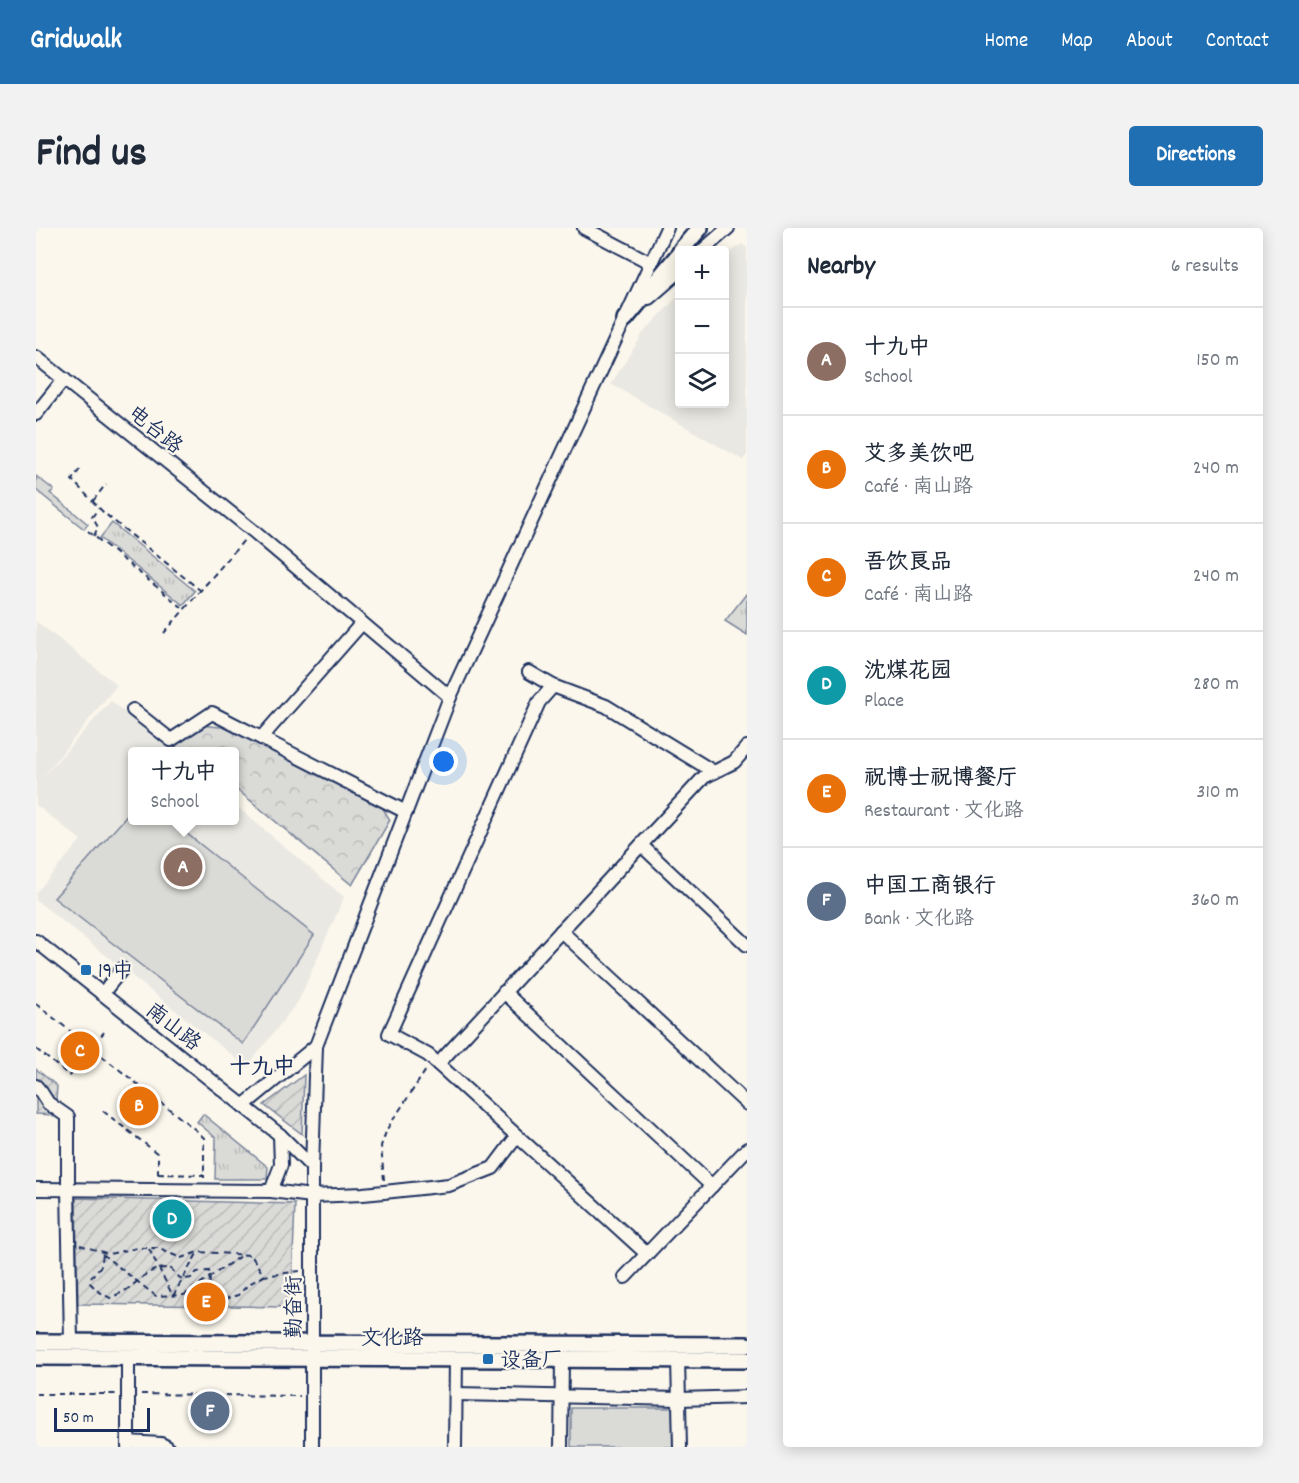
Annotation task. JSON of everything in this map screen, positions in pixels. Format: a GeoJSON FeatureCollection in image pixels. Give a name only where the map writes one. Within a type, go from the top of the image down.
{"type":"FeatureCollection","features":[{"type":"Feature","properties":{"kind":"main road"},"geometry":{"type":"LineString","coordinates":[[685,246],[700,228]]}},
{"type":"Feature","properties":{"kind":"main road"},"geometry":{"type":"LineString","coordinates":[[625,319],[675,258]]}},
{"type":"Feature","properties":{"kind":"main road","name":"文化路"},"geometry":{"type":"LineString","coordinates":[[36,1342],[312,1350],[488,1351],[747,1345]]}},
{"type":"Feature","properties":{"kind":"main road","name":"文化路"},"geometry":{"type":"LineString","coordinates":[[36,1357],[128,1357],[312,1350],[456,1359],[488,1351],[562,1359],[747,1360]]}},
{"type":"Feature","properties":{"kind":"street"},"geometry":{"type":"LineString","coordinates":[[584,228],[651,263]]}},
{"type":"Feature","properties":{"kind":"street"},"geometry":{"type":"LineString","coordinates":[[243,1106],[316,1046],[450,697],[667,228]]}},
{"type":"Feature","properties":{"kind":"street"},"geometry":{"type":"LineString","coordinates":[[708,246],[728,228]]}},
{"type":"Feature","properties":{"kind":"street"},"geometry":{"type":"LineString","coordinates":[[625,319],[675,275]]}},
{"type":"Feature","properties":{"kind":"street","name":"电台路"},"geometry":{"type":"LineString","coordinates":[[36,357],[252,530],[450,697]]}},
{"type":"Feature","properties":{"kind":"street"},"geometry":{"type":"LineString","coordinates":[[36,414],[64,379]]}},
{"type":"Feature","properties":{"kind":"street"},"geometry":{"type":"LineString","coordinates":[[261,738],[362,623]]}},
{"type":"Feature","properties":{"kind":"street"},"geometry":{"type":"LineString","coordinates":[[529,672],[553,686],[606,706],[714,772]]}},
{"type":"Feature","properties":{"kind":"street"},"geometry":{"type":"LineString","coordinates":[[553,686],[539,702],[389,1034],[428,1055],[647,1254]]}},
{"type":"Feature","properties":{"kind":"street"},"geometry":{"type":"LineString","coordinates":[[133,710],[171,740],[212,713],[406,812]]}},
{"type":"Feature","properties":{"kind":"street"},"geometry":{"type":"LineString","coordinates":[[435,1062],[504,992],[704,777],[734,762],[742,761],[747,747]]}},
{"type":"Feature","properties":{"kind":"street"},"geometry":{"type":"LineString","coordinates":[[641,845],[747,945]]}},
{"type":"Feature","properties":{"kind":"street"},"geometry":{"type":"LineString","coordinates":[[561,931],[747,1104]]}},
{"type":"Feature","properties":{"kind":"street","name":"南山路"},"geometry":{"type":"LineString","coordinates":[[36,942],[280,1135],[312,1167]]}},
{"type":"Feature","properties":{"kind":"street"},"geometry":{"type":"LineString","coordinates":[[102,994],[122,969]]}},
{"type":"Feature","properties":{"kind":"street"},"geometry":{"type":"LineString","coordinates":[[504,992],[712,1186]]}},
{"type":"Feature","properties":{"kind":"street","name":"勤奋街"},"geometry":{"type":"LineString","coordinates":[[312,1447],[312,1167],[316,1046]]}},
{"type":"Feature","properties":{"kind":"street"},"geometry":{"type":"LineString","coordinates":[[36,1086],[48,1103],[68,1117],[70,1342]]}},
{"type":"Feature","properties":{"kind":"street"},"geometry":{"type":"LineString","coordinates":[[271,1191],[281,1165],[280,1135]]}},
{"type":"Feature","properties":{"kind":"street"},"geometry":{"type":"LineString","coordinates":[[36,1189],[271,1191],[312,1196],[363,1194],[449,1185],[493,1168],[517,1136]]}},
{"type":"Feature","properties":{"kind":"street"},"geometry":{"type":"LineString","coordinates":[[625,1277],[747,1149]]}},
{"type":"Feature","properties":{"kind":"street"},"geometry":{"type":"LineString","coordinates":[[128,1357],[128,1444],[161,1444],[167,1447]]}},
{"type":"Feature","properties":{"kind":"street"},"geometry":{"type":"LineString","coordinates":[[455,1447],[456,1359]]}},
{"type":"Feature","properties":{"kind":"street"},"geometry":{"type":"LineString","coordinates":[[561,1447],[562,1359]]}},
{"type":"Feature","properties":{"kind":"street"},"geometry":{"type":"LineString","coordinates":[[678,1359],[680,1447]]}},
{"type":"Feature","properties":{"kind":"street"},"geometry":{"type":"LineString","coordinates":[[456,1394],[680,1399],[747,1397]]}},
{"type":"Feature","properties":{"kind":"path"},"geometry":{"type":"LineString","coordinates":[[80,469],[72,480],[99,508],[200,590]]}},
{"type":"Feature","properties":{"kind":"path"},"geometry":{"type":"LineString","coordinates":[[93,501],[106,484]]}},
{"type":"Feature","properties":{"kind":"path"},"geometry":{"type":"LineString","coordinates":[[94,536],[98,527],[92,517],[99,508]]}},
{"type":"Feature","properties":{"kind":"path"},"geometry":{"type":"LineString","coordinates":[[164,633],[252,530]]}},
{"type":"Feature","properties":{"kind":"path"},"geometry":{"type":"LineString","coordinates":[[88,531],[184,609]]}},
{"type":"Feature","properties":{"kind":"path"},"geometry":{"type":"LineString","coordinates":[[36,1004],[204,1138],[204,1191]]}},
{"type":"Feature","properties":{"kind":"path"},"geometry":{"type":"LineString","coordinates":[[36,1049],[70,1076],[104,1032]]}},
{"type":"Feature","properties":{"kind":"path"},"geometry":{"type":"LineString","coordinates":[[384,1192],[381,1146],[387,1129],[435,1062]]}},
{"type":"Feature","properties":{"kind":"path"},"geometry":{"type":"LineString","coordinates":[[103,1111],[158,1154],[158,1190]]}},
{"type":"Feature","properties":{"kind":"path"},"geometry":{"type":"LineString","coordinates":[[158,1174],[204,1175]]}},
{"type":"Feature","properties":{"kind":"path"},"geometry":{"type":"LineString","coordinates":[[69,1242],[109,1254],[137,1248],[158,1248],[181,1258],[198,1252],[251,1255],[264,1276]]}},
{"type":"Feature","properties":{"kind":"path"},"geometry":{"type":"LineString","coordinates":[[148,1248],[172,1296]]}},
{"type":"Feature","properties":{"kind":"path"},"geometry":{"type":"LineString","coordinates":[[97,1250],[156,1296],[184,1295],[243,1254]]}},
{"type":"Feature","properties":{"kind":"path"},"geometry":{"type":"LineString","coordinates":[[172,1296],[198,1252]]}},
{"type":"Feature","properties":{"kind":"path"},"geometry":{"type":"LineString","coordinates":[[103,1255],[101,1266],[92,1276],[90,1283],[110,1298],[158,1268],[170,1269],[182,1280]]}},
{"type":"Feature","properties":{"kind":"path"},"geometry":{"type":"LineString","coordinates":[[182,1280],[191,1278],[197,1272],[209,1271],[211,1294],[222,1300],[238,1295],[249,1284],[264,1276],[300,1271]]}},
{"type":"Feature","properties":{"kind":"path"},"geometry":{"type":"LineString","coordinates":[[36,1394],[312,1396]]}},
{"type":"Feature","properties":{"kind":"shaded area"},"geometry":{"type":"Polygon","coordinates":[[[742,244],[747,248],[747,455],[743,460],[611,384],[644,332],[675,299],[675,408],[729,408],[729,253],[742,244]]]}},
{"type":"Feature","properties":{"kind":"shaded area","name":"十九中"},"geometry":{"type":"Polygon","coordinates":[[[36,621],[117,685],[40,780],[111,701],[166,747],[128,747],[128,825],[239,825],[239,808],[344,897],[299,1000],[247,1067],[36,900],[36,893],[81,840],[36,805],[36,621]]]}},
{"type":"Feature","properties":{"kind":"green space"},"geometry":{"type":"Polygon","coordinates":[[[36,476],[54,490],[50,493],[88,524],[84,529],[36,490],[36,476]]]}},
{"type":"Feature","properties":{"kind":"green space"},"geometry":{"type":"Polygon","coordinates":[[[112,523],[195,591],[183,605],[100,538],[112,523]]]}},
{"type":"Feature","properties":{"kind":"green space"},"geometry":{"type":"Polygon","coordinates":[[[747,593],[747,635],[725,621],[747,593]]]}},
{"type":"Feature","properties":{"kind":"green space"},"geometry":{"type":"Polygon","coordinates":[[[200,725],[231,728],[378,800],[390,820],[352,885],[239,791],[239,747],[176,747],[173,744],[200,725]]]}},
{"type":"Feature","properties":{"kind":"green space"},"geometry":{"type":"Polygon","coordinates":[[[128,815],[128,825],[176,825],[314,935],[243,1044],[54,898],[128,815]]]}},
{"type":"Feature","properties":{"kind":"green space"},"geometry":{"type":"Polygon","coordinates":[[[36,1069],[57,1086],[55,1115],[36,1114],[36,1069]]]}},
{"type":"Feature","properties":{"kind":"green space"},"geometry":{"type":"Polygon","coordinates":[[[304,1075],[302,1134],[264,1105],[304,1075]]]}},
{"type":"Feature","properties":{"kind":"green space"},"geometry":{"type":"Polygon","coordinates":[[[203,1114],[268,1167],[267,1179],[215,1179],[216,1138],[197,1122],[203,1114]]]}},
{"type":"Feature","properties":{"kind":"green space"},"geometry":{"type":"Polygon","coordinates":[[[76,1198],[295,1204],[291,1307],[78,1304],[76,1198]]]}},
{"type":"Feature","properties":{"kind":"green space"},"geometry":{"type":"Polygon","coordinates":[[[571,1408],[675,1408],[675,1447],[571,1447],[571,1408]]]}},
{"type":"Feature","properties":{"kind":"place","name":"十九中"},"geometry":{"type":"Point","coordinates":[183,867]}},
{"type":"Feature","properties":{"kind":"place","name":"19中"},"geometry":{"type":"Point","coordinates":[86,970]}},
{"type":"Feature","properties":{"kind":"place","name":"吾饮良品"},"geometry":{"type":"Point","coordinates":[80,1051]}},
{"type":"Feature","properties":{"kind":"place","name":"艾多美饮吧"},"geometry":{"type":"Point","coordinates":[139,1106]}},
{"type":"Feature","properties":{"kind":"place","name":"沈煤花园"},"geometry":{"type":"Point","coordinates":[172,1219]}},
{"type":"Feature","properties":{"kind":"place","name":"祝博士祝博餐厅"},"geometry":{"type":"Point","coordinates":[206,1302]}},
{"type":"Feature","properties":{"kind":"place","name":"设备厂"},"geometry":{"type":"Point","coordinates":[488,1359]}},
{"type":"Feature","properties":{"kind":"place","name":"中国工商银行"},"geometry":{"type":"Point","coordinates":[210,1411]}},
{"type":"Feature","properties":{"kind":"district","name":"十九中"},"geometry":{"type":"Point","coordinates":[262,1065]}}]}
